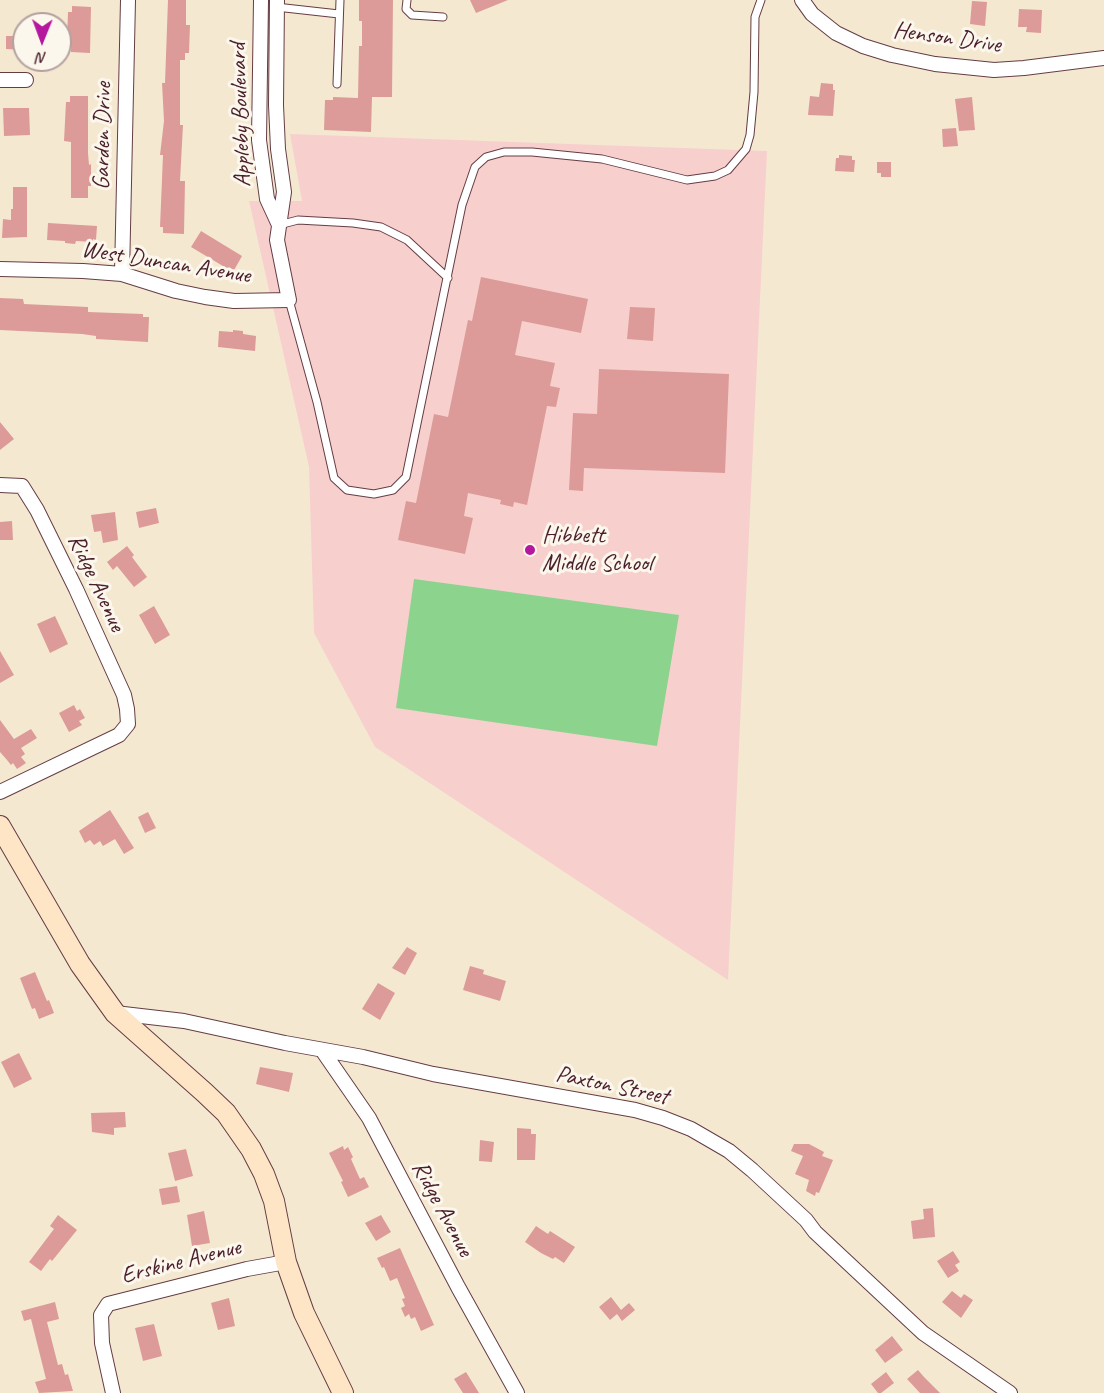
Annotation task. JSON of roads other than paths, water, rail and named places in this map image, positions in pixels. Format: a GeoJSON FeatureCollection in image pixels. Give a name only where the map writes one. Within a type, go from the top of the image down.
{"type":"FeatureCollection","features":[{"type":"Feature","properties":{"kind":"main road"},"geometry":{"type":"LineString","coordinates":[[0,826],[80,964],[115,1012],[205,1093],[235,1125],[250,1149],[264,1174],[274,1201],[286,1262],[304,1313],[343,1393]]}},
{"type":"Feature","properties":{"kind":"street","name":"Garden Drive"},"geometry":{"type":"LineString","coordinates":[[122,274],[128,0]]}},
{"type":"Feature","properties":{"kind":"street","name":"Henson Drive"},"geometry":{"type":"LineString","coordinates":[[802,0],[812,14],[836,33],[863,46],[935,64],[994,70],[1024,69],[1104,58]]}},
{"type":"Feature","properties":{"kind":"street","name":"Appleby Boulevard"},"geometry":{"type":"LineString","coordinates":[[260,3],[259,140],[267,199],[279,225]]}},
{"type":"Feature","properties":{"kind":"street","name":"Appleby Boulevard"},"geometry":{"type":"LineString","coordinates":[[277,4],[277,138],[284,192],[277,240],[289,300]]}},
{"type":"Feature","properties":{"kind":"street"},"geometry":{"type":"LineString","coordinates":[[0,80],[26,80]]}},
{"type":"Feature","properties":{"kind":"street","name":"West Duncan Avenue"},"geometry":{"type":"LineString","coordinates":[[0,269],[122,274],[176,291],[205,297],[234,301],[289,300]]}},
{"type":"Feature","properties":{"kind":"street","name":"Ridge Avenue"},"geometry":{"type":"LineString","coordinates":[[0,485],[22,486],[37,510],[76,589],[124,695],[128,709],[128,724],[119,735],[0,792]]}},
{"type":"Feature","properties":{"kind":"street","name":"Paxton Street"},"geometry":{"type":"LineString","coordinates":[[115,1012],[184,1021],[363,1057],[433,1074],[635,1110],[690,1129],[729,1151],[752,1170],[923,1332],[1011,1393]]}},
{"type":"Feature","properties":{"kind":"street","name":"Ridge Avenue"},"geometry":{"type":"LineString","coordinates":[[322,1050],[369,1118],[517,1393]]}},
{"type":"Feature","properties":{"kind":"street","name":"Erskine Avenue"},"geometry":{"type":"LineString","coordinates":[[113,1393],[102,1343],[101,1315],[108,1304],[248,1269],[286,1262]]}},
{"type":"Feature","properties":{"kind":"lane"},"geometry":{"type":"LineString","coordinates":[[337,84],[340,0]]}},
{"type":"Feature","properties":{"kind":"lane"},"geometry":{"type":"LineString","coordinates":[[407,0],[406,9],[412,15],[443,17]]}},
{"type":"Feature","properties":{"kind":"lane"},"geometry":{"type":"LineString","coordinates":[[289,300],[317,402],[334,478],[347,490],[374,494],[393,490],[406,477],[468,183],[475,167],[486,157],[504,152],[562,154],[602,159],[687,180],[715,176],[728,170],[746,149],[750,135],[754,92],[755,17],[761,0]]}},
{"type":"Feature","properties":{"kind":"lane"},"geometry":{"type":"LineString","coordinates":[[260,3],[339,14]]}},
{"type":"Feature","properties":{"kind":"lane"},"geometry":{"type":"LineString","coordinates":[[279,225],[298,220],[381,227],[407,240],[448,278]]}},
{"type":"Feature","properties":{"kind":"place","name":"Hibbett Middle School"},"geometry":{"type":"Point","coordinates":[530,550]}}]}
